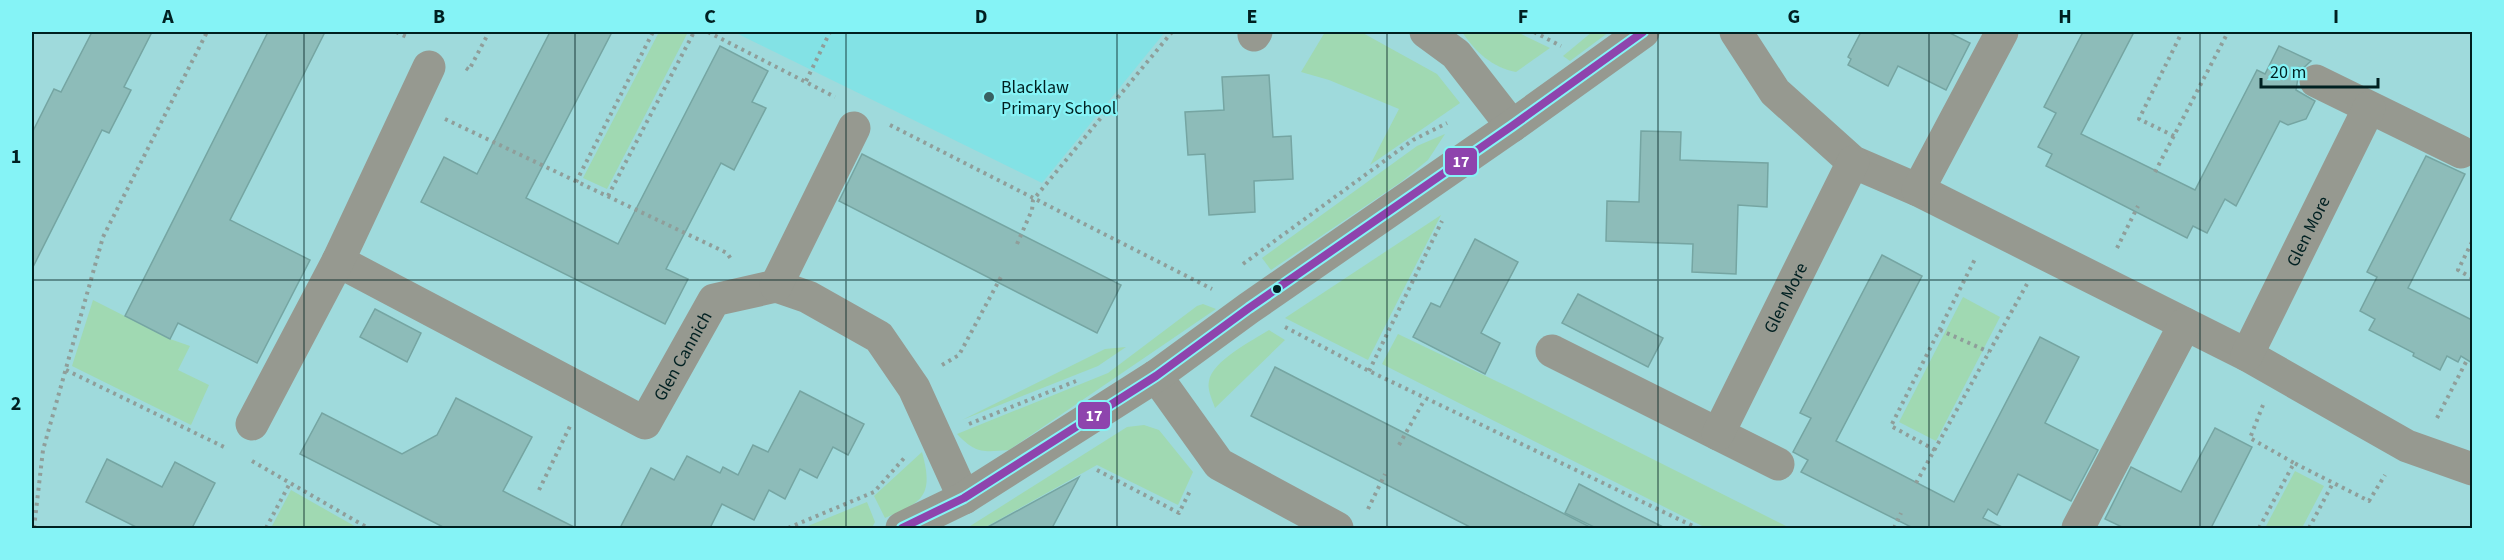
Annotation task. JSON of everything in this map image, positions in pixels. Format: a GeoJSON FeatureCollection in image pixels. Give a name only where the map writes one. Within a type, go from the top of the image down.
{"type":"FeatureCollection","features":[{"type":"Feature","properties":{"kind":"street"},"geometry":{"type":"LineString","coordinates":[[1426,32],[1456,54],[1512,126]]}},
{"type":"Feature","properties":{"kind":"street"},"geometry":{"type":"LineString","coordinates":[[902,528],[964,498],[1156,376],[1249,308],[1444,174],[1643,32]]}},
{"type":"Feature","properties":{"kind":"street"},"geometry":{"type":"LineString","coordinates":[[1736,32],[1776,92],[1853,162],[1990,225],[2247,355],[2407,446],[2472,469]]}},
{"type":"Feature","properties":{"kind":"street"},"geometry":{"type":"LineString","coordinates":[[1918,190],[2002,32]]}},
{"type":"Feature","properties":{"kind":"street"},"geometry":{"type":"LineString","coordinates":[[252,424],[338,261],[429,67]]}},
{"type":"Feature","properties":{"kind":"street"},"geometry":{"type":"LineString","coordinates":[[2316,81],[2461,152]]}},
{"type":"Feature","properties":{"kind":"street","name":"Glen More"},"geometry":{"type":"LineString","coordinates":[[2247,355],[2369,108]]}},
{"type":"Feature","properties":{"kind":"street"},"geometry":{"type":"LineString","coordinates":[[854,128],[765,288],[808,297],[879,337],[910,383],[964,498]]}},
{"type":"Feature","properties":{"kind":"street","name":"Glen More"},"geometry":{"type":"LineString","coordinates":[[1718,434],[1853,162]]}},
{"type":"Feature","properties":{"kind":"street","name":"Glen Cannich"},"geometry":{"type":"LineString","coordinates":[[338,261],[645,423],[714,300],[765,288]]}},
{"type":"Feature","properties":{"kind":"street"},"geometry":{"type":"LineString","coordinates":[[2078,528],[2185,324]]}},
{"type":"Feature","properties":{"kind":"street"},"geometry":{"type":"LineString","coordinates":[[1552,351],[1778,464]]}},
{"type":"Feature","properties":{"kind":"street"},"geometry":{"type":"LineString","coordinates":[[1156,376],[1219,464],[1338,528]]}},
{"type":"Feature","properties":{"kind":"path"},"geometry":{"type":"LineString","coordinates":[[34,528],[43,450],[103,237],[207,32]]}},
{"type":"Feature","properties":{"kind":"path"},"geometry":{"type":"LineString","coordinates":[[576,182],[653,32]]}},
{"type":"Feature","properties":{"kind":"path"},"geometry":{"type":"LineString","coordinates":[[608,196],[694,32]]}},
{"type":"Feature","properties":{"kind":"path"},"geometry":{"type":"LineString","coordinates":[[708,32],[837,98]]}},
{"type":"Feature","properties":{"kind":"path"},"geometry":{"type":"LineString","coordinates":[[806,81],[830,32]]}},
{"type":"Feature","properties":{"kind":"path"},"geometry":{"type":"LineString","coordinates":[[1017,244],[1034,200],[1172,32]]}},
{"type":"Feature","properties":{"kind":"path"},"geometry":{"type":"LineString","coordinates":[[1534,32],[1564,48],[1556,54]]}},
{"type":"Feature","properties":{"kind":"path"},"geometry":{"type":"LineString","coordinates":[[2174,136],[2139,119],[2182,32]]}},
{"type":"Feature","properties":{"kind":"path"},"geometry":{"type":"LineString","coordinates":[[2155,172],[2228,32]]}},
{"type":"Feature","properties":{"kind":"path"},"geometry":{"type":"LineString","coordinates":[[1239,267],[1413,140],[1493,101]]}},
{"type":"Feature","properties":{"kind":"path"},"geometry":{"type":"LineString","coordinates":[[412,103],[727,254],[765,288]]}},
{"type":"Feature","properties":{"kind":"path"},"geometry":{"type":"LineString","coordinates":[[889,124],[1369,371],[1697,528]]}},
{"type":"Feature","properties":{"kind":"path"},"geometry":{"type":"LineString","coordinates":[[1369,371],[1449,208],[1444,174]]}},
{"type":"Feature","properties":{"kind":"path"},"geometry":{"type":"LineString","coordinates":[[2101,281],[2138,206]]}},
{"type":"Feature","properties":{"kind":"path"},"geometry":{"type":"LineString","coordinates":[[1935,450],[1891,426],[1990,225]]}},
{"type":"Feature","properties":{"kind":"path"},"geometry":{"type":"LineString","coordinates":[[2472,242],[2458,270],[2472,278]]}},
{"type":"Feature","properties":{"kind":"path"},"geometry":{"type":"LineString","coordinates":[[1916,483],[2046,254]]}},
{"type":"Feature","properties":{"kind":"path"},"geometry":{"type":"LineString","coordinates":[[910,383],[959,355],[1002,275]]}},
{"type":"Feature","properties":{"kind":"path"},"geometry":{"type":"LineString","coordinates":[[1201,295],[1220,281]]}},
{"type":"Feature","properties":{"kind":"path"},"geometry":{"type":"LineString","coordinates":[[1940,330],[1989,352]]}},
{"type":"Feature","properties":{"kind":"path"},"geometry":{"type":"LineString","coordinates":[[2441,410],[2467,360]]}},
{"type":"Feature","properties":{"kind":"path"},"geometry":{"type":"LineString","coordinates":[[66,370],[227,449]]}},
{"type":"Feature","properties":{"kind":"path"},"geometry":{"type":"LineString","coordinates":[[2278,374],[2250,438],[2369,501],[2388,470],[2398,464],[2407,446]]}},
{"type":"Feature","properties":{"kind":"path"},"geometry":{"type":"LineString","coordinates":[[788,528],[874,492],[906,457],[937,437],[1083,378]]}},
{"type":"Feature","properties":{"kind":"path"},"geometry":{"type":"LineString","coordinates":[[538,490],[587,392]]}},
{"type":"Feature","properties":{"kind":"path"},"geometry":{"type":"LineString","coordinates":[[1400,445],[1425,399]]}},
{"type":"Feature","properties":{"kind":"path"},"geometry":{"type":"LineString","coordinates":[[1097,470],[1179,513],[1198,476],[1214,456]]}},
{"type":"Feature","properties":{"kind":"path"},"geometry":{"type":"LineString","coordinates":[[247,459],[368,528]]}},
{"type":"Feature","properties":{"kind":"path"},"geometry":{"type":"LineString","coordinates":[[2259,528],[2295,463]]}},
{"type":"Feature","properties":{"kind":"path"},"geometry":{"type":"LineString","coordinates":[[1367,510],[1385,474]]}},
{"type":"Feature","properties":{"kind":"path"},"geometry":{"type":"LineString","coordinates":[[266,528],[290,483]]}},
{"type":"Feature","properties":{"kind":"path"},"geometry":{"type":"LineString","coordinates":[[2309,528],[2333,483]]}},
{"type":"Feature","properties":{"kind":"path"},"geometry":{"type":"LineString","coordinates":[[1894,528],[1901,513]]}},
{"type":"Feature","properties":{"kind":"shaded area","name":"Blacklaw Primary School"},"geometry":{"type":"Polygon","coordinates":[[[734,32],[1165,32],[1042,183],[734,32]]]}},
{"type":"Feature","properties":{"kind":"green space"},"geometry":{"type":"Polygon","coordinates":[[[659,32],[688,32],[607,189],[583,178],[659,32]]]}},
{"type":"Feature","properties":{"kind":"green space"},"geometry":{"type":"Polygon","coordinates":[[[1325,32],[1361,32],[1437,74],[1460,103],[1370,165],[1399,109],[1329,80],[1301,72],[1325,32]]]}},
{"type":"Feature","properties":{"kind":"green space"},"geometry":{"type":"Polygon","coordinates":[[[1462,32],[1517,32],[1550,48],[1516,72],[1507,70],[1485,58],[1462,32]]]}},
{"type":"Feature","properties":{"kind":"green space"},"geometry":{"type":"Polygon","coordinates":[[[1592,32],[1609,32],[1570,61],[1563,56],[1592,32]]]}},
{"type":"Feature","properties":{"kind":"green space"},"geometry":{"type":"Polygon","coordinates":[[[1445,134],[1428,160],[1401,182],[1271,270],[1262,258],[1417,146],[1445,134]]]}},
{"type":"Feature","properties":{"kind":"green space"},"geometry":{"type":"Polygon","coordinates":[[[1441,215],[1368,360],[1285,318],[1441,215]]]}},
{"type":"Feature","properties":{"kind":"green space"},"geometry":{"type":"Polygon","coordinates":[[[1963,297],[2000,317],[1936,441],[1899,422],[1963,297]]]}},
{"type":"Feature","properties":{"kind":"green space"},"geometry":{"type":"Polygon","coordinates":[[[93,300],[170,339],[190,346],[178,370],[209,385],[191,425],[72,366],[93,300]]]}},
{"type":"Feature","properties":{"kind":"green space"},"geometry":{"type":"Polygon","coordinates":[[[1203,304],[1216,309],[1009,450],[980,450],[969,445],[957,434],[1108,373],[1197,306],[1203,304]]]}},
{"type":"Feature","properties":{"kind":"green space"},"geometry":{"type":"Polygon","coordinates":[[[1269,330],[1285,340],[1215,408],[1209,388],[1212,373],[1234,352],[1269,330]]]}},
{"type":"Feature","properties":{"kind":"green space"},"geometry":{"type":"Polygon","coordinates":[[[1398,334],[1790,528],[1706,528],[1382,364],[1398,334]]]}},
{"type":"Feature","properties":{"kind":"green space"},"geometry":{"type":"Polygon","coordinates":[[[1126,347],[1098,366],[962,420],[1105,349],[1126,347]]]}},
{"type":"Feature","properties":{"kind":"green space"},"geometry":{"type":"Polygon","coordinates":[[[1144,425],[1159,430],[1193,472],[1178,505],[1097,465],[984,528],[967,528],[1127,427],[1144,425]]]}},
{"type":"Feature","properties":{"kind":"green space"},"geometry":{"type":"Polygon","coordinates":[[[922,452],[927,479],[922,496],[909,507],[885,518],[874,496],[922,452]]]}},
{"type":"Feature","properties":{"kind":"green space"},"geometry":{"type":"Polygon","coordinates":[[[2295,471],[2324,486],[2302,528],[2265,528],[2295,471]]]}},
{"type":"Feature","properties":{"kind":"green space"},"geometry":{"type":"Polygon","coordinates":[[[291,490],[358,528],[271,528],[291,490]]]}},
{"type":"Feature","properties":{"kind":"green space"},"geometry":{"type":"Polygon","coordinates":[[[867,502],[875,522],[873,526],[867,528],[803,528],[867,502]]]}},
{"type":"Feature","properties":{"kind":"building"},"geometry":{"type":"Polygon","coordinates":[[[92,32],[152,32],[124,87],[131,90],[109,133],[102,130],[32,269],[32,133],[54,89],[61,92],[92,32]]]}},
{"type":"Feature","properties":{"kind":"building"},"geometry":{"type":"Polygon","coordinates":[[[268,32],[325,32],[230,220],[310,260],[257,363],[178,323],[170,339],[125,316],[268,32]]]}},
{"type":"Feature","properties":{"kind":"building"},"geometry":{"type":"Polygon","coordinates":[[[550,32],[612,32],[526,198],[618,244],[720,46],[768,71],[752,102],[766,108],[734,170],[721,163],[666,269],[688,279],[665,324],[421,202],[444,157],[477,174],[550,32]]]}},
{"type":"Feature","properties":{"kind":"building"},"geometry":{"type":"Polygon","coordinates":[[[1861,32],[1948,32],[1970,43],[1946,90],[1898,66],[1888,86],[1848,65],[1851,59],[1848,57],[1861,32]]]}},
{"type":"Feature","properties":{"kind":"building"},"geometry":{"type":"Polygon","coordinates":[[[2083,32],[2134,32],[2081,134],[2195,190],[2257,70],[2265,74],[2279,46],[2311,61],[2299,72],[2296,90],[2315,101],[2306,119],[2288,125],[2280,121],[2236,206],[2225,199],[2207,233],[2193,226],[2187,238],[2046,166],[2052,154],[2038,147],[2056,113],[2044,107],[2083,32]]]}},
{"type":"Feature","properties":{"kind":"building"},"geometry":{"type":"Polygon","coordinates":[[[1269,75],[1273,137],[1291,136],[1293,179],[1254,181],[1255,212],[1209,215],[1205,154],[1188,155],[1185,112],[1224,110],[1222,77],[1269,75]]]}},
{"type":"Feature","properties":{"kind":"building"},"geometry":{"type":"Polygon","coordinates":[[[1641,131],[1681,132],[1680,160],[1768,163],[1767,207],[1738,205],[1736,274],[1692,272],[1693,244],[1606,241],[1607,201],[1639,202],[1641,131]]]}},
{"type":"Feature","properties":{"kind":"building"},"geometry":{"type":"Polygon","coordinates":[[[862,154],[1121,285],[1097,333],[839,201],[862,154]]]}},
{"type":"Feature","properties":{"kind":"building"},"geometry":{"type":"Polygon","coordinates":[[[2426,156],[2465,174],[2408,288],[2472,320],[2472,363],[2461,356],[2458,362],[2447,356],[2440,370],[2413,356],[2414,353],[2369,330],[2375,319],[2360,311],[2377,277],[2367,272],[2426,156]]]}},
{"type":"Feature","properties":{"kind":"building"},"geometry":{"type":"Polygon","coordinates":[[[1475,239],[1518,262],[1481,333],[1500,343],[1485,374],[1413,337],[1431,303],[1440,307],[1475,239]]]}},
{"type":"Feature","properties":{"kind":"building"},"geometry":{"type":"Polygon","coordinates":[[[1882,255],[1922,276],[1836,441],[1954,502],[2040,337],[2079,357],[2045,423],[2098,450],[2071,501],[2018,474],[1997,515],[1988,509],[1983,518],[2004,528],[1913,528],[1801,472],[1808,460],[1793,452],[1811,418],[1800,413],[1882,255]]]}},
{"type":"Feature","properties":{"kind":"building"},"geometry":{"type":"Polygon","coordinates":[[[1578,294],[1663,338],[1648,367],[1562,323],[1578,294]]]}},
{"type":"Feature","properties":{"kind":"building"},"geometry":{"type":"Polygon","coordinates":[[[375,309],[421,333],[407,362],[360,337],[375,309]]]}},
{"type":"Feature","properties":{"kind":"building"},"geometry":{"type":"Polygon","coordinates":[[[1275,367],[1592,528],[1472,528],[1251,416],[1275,367]]]}},
{"type":"Feature","properties":{"kind":"building"},"geometry":{"type":"Polygon","coordinates":[[[800,391],[864,424],[848,455],[833,447],[817,478],[800,469],[785,499],[769,490],[754,520],[722,504],[710,528],[620,528],[651,468],[674,480],[687,456],[720,473],[723,467],[738,475],[753,445],[768,452],[800,391]]]}},
{"type":"Feature","properties":{"kind":"building"},"geometry":{"type":"Polygon","coordinates":[[[456,398],[532,437],[503,491],[576,528],[445,528],[300,454],[322,413],[402,454],[437,435],[456,398]]]}},
{"type":"Feature","properties":{"kind":"building"},"geometry":{"type":"Polygon","coordinates":[[[2215,428],[2252,447],[2211,528],[2124,528],[2105,519],[2131,467],[2181,492],[2215,428]]]}},
{"type":"Feature","properties":{"kind":"building"},"geometry":{"type":"Polygon","coordinates":[[[107,459],[162,487],[175,462],[215,483],[192,528],[138,528],[86,502],[107,459]]]}},
{"type":"Feature","properties":{"kind":"building"},"geometry":{"type":"Polygon","coordinates":[[[1079,477],[1052,528],[986,528],[1079,477]]]}},
{"type":"Feature","properties":{"kind":"building"},"geometry":{"type":"Polygon","coordinates":[[[1579,484],[1665,528],[1596,528],[1565,513],[1579,484]]]}},
{"type":"Feature","properties":{"kind":"transit line","name":"17"},"geometry":{"type":"LineString","coordinates":[[902,528],[964,498],[1156,376],[1249,308],[1512,126],[1643,32]]}},
{"type":"Feature","properties":{"kind":"place","name":"Blacklaw Primary School"},"geometry":{"type":"Point","coordinates":[989,97]}}]}
